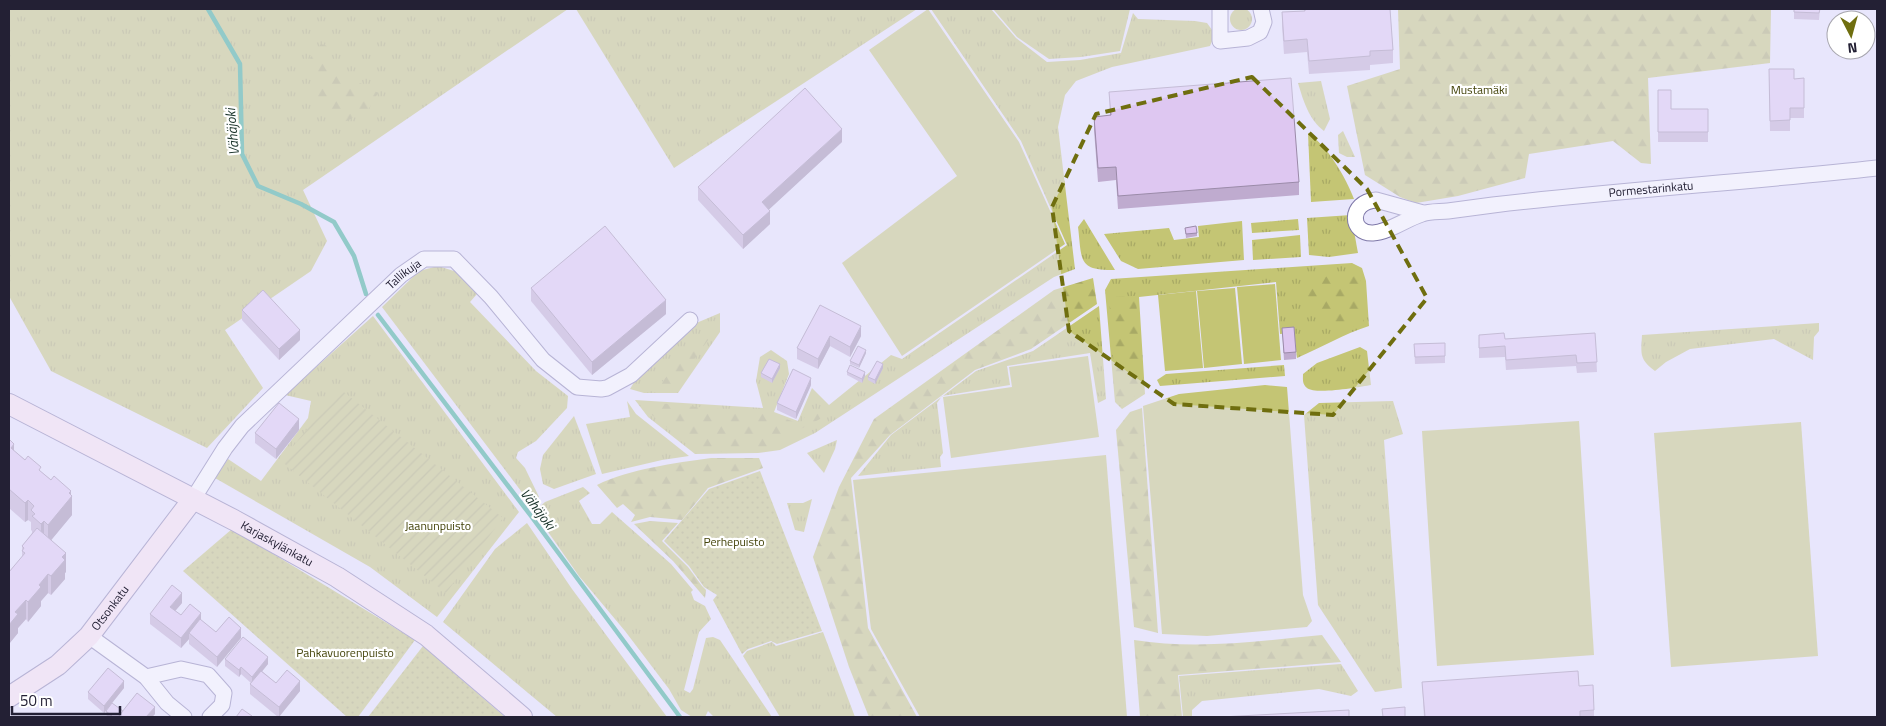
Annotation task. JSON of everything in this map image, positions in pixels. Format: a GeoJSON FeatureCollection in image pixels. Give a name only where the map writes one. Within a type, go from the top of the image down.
{"type":"FeatureCollection","features":[{"type":"Feature","properties":{"kind":"street"},"geometry":{"type":"LineString","coordinates":[[1220,9],[1220,41],[1248,38],[1260,32],[1264,22],[1260,9]]}},
{"type":"Feature","properties":{"kind":"street","name":"Pormestarinkatu"},"geometry":{"type":"LineString","coordinates":[[1423,213],[1546,199],[1877,168]]}},
{"type":"Feature","properties":{"kind":"street","name":"Tallikuja"},"geometry":{"type":"LineString","coordinates":[[193,499],[225,448],[242,426],[401,274],[424,259],[454,260],[491,297],[543,360],[577,387],[607,388],[631,375],[690,320]]}},
{"type":"Feature","properties":{"kind":"street","name":"Karjaskylänkatu"},"geometry":{"type":"LineString","coordinates":[[9,404],[234,520],[337,577],[426,635],[522,717]]}},
{"type":"Feature","properties":{"kind":"street","name":"Otsonkatu"},"geometry":{"type":"LineString","coordinates":[[9,697],[58,665],[89,636],[193,499]]}},
{"type":"Feature","properties":{"kind":"street"},"geometry":{"type":"LineString","coordinates":[[89,636],[146,677],[167,703],[184,717]]}},
{"type":"Feature","properties":{"kind":"street"},"geometry":{"type":"LineString","coordinates":[[146,677],[182,669],[208,675],[224,693],[222,705],[210,717]]}},
{"type":"Feature","properties":{"kind":"highlighted area"},"geometry":{"type":"Polygon","coordinates":[[[1252,77],[1367,189],[1427,298],[1333,415],[1174,404],[1069,331],[1052,207],[1096,114],[1252,77]]]}},
{"type":"Feature","properties":{"kind":"green space"},"geometry":{"type":"Polygon","coordinates":[[[1241,8],[1249,11],[1252,19],[1249,27],[1241,30],[1233,27],[1230,19],[1233,11],[1241,8]]]}},
{"type":"Feature","properties":{"kind":"green space"},"geometry":{"type":"Polygon","coordinates":[[[9,9],[568,9],[303,190],[327,241],[311,271],[225,330],[263,388],[207,448],[51,371],[9,296],[9,9]]]}},
{"type":"Feature","properties":{"kind":"green space"},"geometry":{"type":"Polygon","coordinates":[[[576,9],[917,9],[674,168],[576,9]]]}},
{"type":"Feature","properties":{"kind":"green space"},"geometry":{"type":"Polygon","coordinates":[[[928,9],[1019,142],[1065,244],[902,356],[842,263],[957,176],[869,50],[928,9]]]}},
{"type":"Feature","properties":{"kind":"green space"},"geometry":{"type":"Polygon","coordinates":[[[931,9],[991,9],[1016,38],[1047,62],[1080,60],[1121,53],[1133,13],[1138,19],[1207,23],[1215,34],[1210,46],[1112,67],[1076,81],[1065,95],[1058,127],[1075,269],[1054,277],[815,433],[780,450],[758,453],[695,454],[648,417],[635,400],[763,408],[756,381],[760,357],[771,350],[787,361],[789,374],[774,412],[798,421],[812,388],[829,405],[891,355],[902,359],[1067,245],[1021,141],[931,9]]]}},
{"type":"Feature","properties":{"kind":"green space"},"geometry":{"type":"Polygon","coordinates":[[[993,9],[1130,9],[1120,51],[1081,57],[1049,59],[1017,37],[993,9]]]}},
{"type":"Feature","properties":{"kind":"green space","name":"Mustamäki"},"geometry":{"type":"Polygon","coordinates":[[[1398,9],[1771,9],[1770,63],[1648,78],[1651,164],[1641,163],[1613,141],[1529,154],[1525,178],[1458,196],[1416,203],[1400,197],[1365,175],[1347,86],[1400,69],[1398,9]]]}},
{"type":"Feature","properties":{"kind":"green space"},"geometry":{"type":"Polygon","coordinates":[[[321,44],[330,47],[330,62],[343,77],[365,85],[378,93],[368,110],[343,123],[313,94],[318,75],[310,58],[321,44]]]}},
{"type":"Feature","properties":{"kind":"green space"},"geometry":{"type":"Polygon","coordinates":[[[1321,81],[1330,119],[1324,131],[1310,115],[1298,83],[1321,81]]]}},
{"type":"Feature","properties":{"kind":"green space"},"geometry":{"type":"Polygon","coordinates":[[[1343,131],[1355,157],[1347,157],[1339,153],[1338,135],[1343,131]]]}},
{"type":"Feature","properties":{"kind":"green space"},"geometry":{"type":"Polygon","coordinates":[[[1308,133],[1329,154],[1354,199],[1311,202],[1308,133]]]}},
{"type":"Feature","properties":{"kind":"green space"},"geometry":{"type":"Polygon","coordinates":[[[1351,215],[1358,253],[1329,257],[1309,255],[1307,218],[1351,215]]]}},
{"type":"Feature","properties":{"kind":"green space"},"geometry":{"type":"Polygon","coordinates":[[[1084,219],[1115,270],[1094,268],[1084,261],[1081,255],[1078,227],[1084,219]]]}},
{"type":"Feature","properties":{"kind":"green space"},"geometry":{"type":"Polygon","coordinates":[[[1298,219],[1299,230],[1252,233],[1251,223],[1298,219]]]}},
{"type":"Feature","properties":{"kind":"green space"},"geometry":{"type":"Polygon","coordinates":[[[1242,221],[1244,260],[1138,269],[1121,261],[1104,234],[1169,228],[1174,240],[1199,237],[1198,226],[1242,221]]]}},
{"type":"Feature","properties":{"kind":"green space"},"geometry":{"type":"Polygon","coordinates":[[[1300,235],[1301,257],[1253,260],[1252,240],[1300,235]]]}},
{"type":"Feature","properties":{"kind":"green space"},"geometry":{"type":"Polygon","coordinates":[[[1352,263],[1362,268],[1366,281],[1369,326],[1297,358],[1294,333],[1280,334],[1276,282],[1139,297],[1145,394],[1122,409],[1115,402],[1105,290],[1111,279],[1352,263]]]}},
{"type":"Feature","properties":{"kind":"green space"},"geometry":{"type":"Polygon","coordinates":[[[438,266],[457,272],[477,294],[470,302],[536,371],[568,396],[567,408],[536,441],[518,452],[516,458],[525,468],[539,497],[530,503],[382,307],[419,271],[438,266]]]}},
{"type":"Feature","properties":{"kind":"green space"},"geometry":{"type":"Polygon","coordinates":[[[1360,271],[1364,322],[1344,330],[1319,311],[1306,294],[1310,279],[1360,271]]]}},
{"type":"Feature","properties":{"kind":"green space"},"geometry":{"type":"Polygon","coordinates":[[[1093,278],[1097,304],[1031,349],[975,370],[890,435],[851,478],[868,628],[917,717],[869,717],[849,667],[813,557],[839,487],[874,419],[1054,290],[1093,278]]]}},
{"type":"Feature","properties":{"kind":"green space"},"geometry":{"type":"Polygon","coordinates":[[[1275,284],[1281,360],[1244,364],[1237,287],[1275,284]]]}},
{"type":"Feature","properties":{"kind":"green space"},"geometry":{"type":"Polygon","coordinates":[[[1235,288],[1242,364],[1204,368],[1197,291],[1235,288]]]}},
{"type":"Feature","properties":{"kind":"green space"},"geometry":{"type":"Polygon","coordinates":[[[1196,291],[1203,368],[1165,371],[1158,295],[1196,291]]]}},
{"type":"Feature","properties":{"kind":"green space"},"geometry":{"type":"Polygon","coordinates":[[[1136,296],[1141,392],[1122,404],[1116,399],[1109,297],[1136,296]]]}},
{"type":"Feature","properties":{"kind":"green space"},"geometry":{"type":"Polygon","coordinates":[[[1099,306],[1106,399],[1098,403],[1090,353],[1007,366],[1010,385],[943,396],[976,371],[1033,351],[1099,306]]]}},
{"type":"Feature","properties":{"kind":"green space"},"geometry":{"type":"Polygon","coordinates":[[[720,313],[720,332],[678,393],[644,393],[630,389],[636,379],[694,324],[720,313]]]}},
{"type":"Feature","properties":{"kind":"green space"},"geometry":{"type":"Polygon","coordinates":[[[373,316],[519,512],[437,617],[370,567],[215,478],[228,459],[261,481],[308,418],[311,401],[285,395],[373,316]]]}},
{"type":"Feature","properties":{"kind":"green space"},"geometry":{"type":"Polygon","coordinates":[[[714,321],[716,329],[671,389],[659,386],[709,322],[714,321]]]}},
{"type":"Feature","properties":{"kind":"green space"},"geometry":{"type":"Polygon","coordinates":[[[1819,323],[1819,331],[1814,337],[1813,360],[1774,339],[1690,349],[1666,362],[1655,371],[1646,363],[1642,356],[1642,335],[1819,323]]]}},
{"type":"Feature","properties":{"kind":"green space"},"geometry":{"type":"Polygon","coordinates":[[[1360,347],[1367,351],[1371,385],[1328,391],[1312,390],[1305,386],[1303,374],[1317,363],[1360,347]]]}},
{"type":"Feature","properties":{"kind":"green space"},"geometry":{"type":"Polygon","coordinates":[[[1088,356],[1099,437],[951,458],[943,397],[1012,387],[1009,367],[1088,356]]]}},
{"type":"Feature","properties":{"kind":"green space"},"geometry":{"type":"Polygon","coordinates":[[[1284,365],[1285,376],[1160,386],[1157,380],[1166,374],[1284,365]]]}},
{"type":"Feature","properties":{"kind":"green space"},"geometry":{"type":"Polygon","coordinates":[[[1265,385],[1287,387],[1303,595],[1312,621],[1307,627],[1207,636],[1162,634],[1143,406],[1179,394],[1265,385]]]}},
{"type":"Feature","properties":{"kind":"green space","name":"Jaanunpuisto"},"geometry":{"type":"Polygon","coordinates":[[[340,389],[503,518],[446,593],[281,461],[340,389]]]}},
{"type":"Feature","properties":{"kind":"green space"},"geometry":{"type":"Polygon","coordinates":[[[941,397],[937,403],[943,453],[940,457],[941,467],[858,476],[891,435],[941,397]]]}},
{"type":"Feature","properties":{"kind":"green space"},"geometry":{"type":"Polygon","coordinates":[[[627,401],[636,414],[689,456],[662,460],[602,474],[586,424],[630,417],[627,401]]]}},
{"type":"Feature","properties":{"kind":"green space"},"geometry":{"type":"Polygon","coordinates":[[[1393,401],[1403,434],[1384,440],[1402,688],[1375,692],[1318,605],[1304,415],[1319,403],[1393,401]]]}},
{"type":"Feature","properties":{"kind":"green space"},"geometry":{"type":"Polygon","coordinates":[[[645,402],[772,414],[800,424],[807,414],[829,411],[820,419],[787,436],[779,447],[762,451],[696,452],[652,415],[645,402]]]}},
{"type":"Feature","properties":{"kind":"green space"},"geometry":{"type":"Polygon","coordinates":[[[1142,408],[1158,633],[1134,627],[1116,430],[1130,412],[1142,408]]]}},
{"type":"Feature","properties":{"kind":"green space"},"geometry":{"type":"Polygon","coordinates":[[[574,416],[596,474],[554,489],[543,484],[540,469],[543,455],[574,416]]]}},
{"type":"Feature","properties":{"kind":"green space"},"geometry":{"type":"Polygon","coordinates":[[[1579,421],[1594,655],[1437,666],[1422,431],[1579,421]]]}},
{"type":"Feature","properties":{"kind":"green space"},"geometry":{"type":"Polygon","coordinates":[[[1801,422],[1818,656],[1671,667],[1654,433],[1801,422]]]}},
{"type":"Feature","properties":{"kind":"green space"},"geometry":{"type":"Polygon","coordinates":[[[837,440],[835,449],[824,473],[807,453],[837,440]]]}},
{"type":"Feature","properties":{"kind":"green space"},"geometry":{"type":"Polygon","coordinates":[[[1106,455],[1127,717],[920,717],[871,629],[853,480],[1106,455]]]}},
{"type":"Feature","properties":{"kind":"green space"},"geometry":{"type":"Polygon","coordinates":[[[711,458],[759,458],[763,468],[708,488],[682,520],[650,517],[631,522],[635,515],[623,504],[617,508],[597,485],[638,471],[711,458]]]}},
{"type":"Feature","properties":{"kind":"green space","name":"Perhepuisto"},"geometry":{"type":"Polygon","coordinates":[[[760,471],[822,631],[777,644],[771,641],[748,649],[742,654],[713,600],[717,595],[704,587],[689,566],[664,541],[709,489],[760,471]]]}},
{"type":"Feature","properties":{"kind":"green space"},"geometry":{"type":"Polygon","coordinates":[[[583,487],[590,493],[579,501],[592,524],[600,524],[612,512],[671,564],[693,590],[691,592],[694,600],[705,606],[711,619],[699,632],[684,690],[690,693],[693,689],[706,638],[713,637],[720,640],[772,717],[712,717],[708,711],[705,717],[692,717],[681,710],[669,689],[625,631],[579,576],[534,512],[545,502],[583,487]]]}},
{"type":"Feature","properties":{"kind":"green space"},"geometry":{"type":"Polygon","coordinates":[[[812,499],[804,532],[795,530],[787,503],[803,503],[812,499]]]}},
{"type":"Feature","properties":{"kind":"green space"},"geometry":{"type":"Polygon","coordinates":[[[650,521],[678,523],[662,541],[688,567],[706,590],[705,598],[673,561],[634,524],[650,521]]]}},
{"type":"Feature","properties":{"kind":"green space"},"geometry":{"type":"Polygon","coordinates":[[[527,523],[572,589],[667,717],[557,717],[443,622],[495,549],[527,523]]]}},
{"type":"Feature","properties":{"kind":"green space","name":"Pahkavuorenpuisto"},"geometry":{"type":"Polygon","coordinates":[[[232,529],[415,640],[358,717],[347,717],[183,571],[232,529]]]}},
{"type":"Feature","properties":{"kind":"green space"},"geometry":{"type":"Polygon","coordinates":[[[823,632],[855,717],[780,717],[743,656],[747,651],[772,642],[776,646],[823,632]]]}},
{"type":"Feature","properties":{"kind":"green space"},"geometry":{"type":"Polygon","coordinates":[[[1322,635],[1341,662],[1178,675],[1182,717],[1140,717],[1134,640],[1181,644],[1228,644],[1322,635]]]}},
{"type":"Feature","properties":{"kind":"green space","name":"Pahkavuorenpuisto"},"geometry":{"type":"Polygon","coordinates":[[[423,646],[505,717],[368,717],[423,646]]]}},
{"type":"Feature","properties":{"kind":"green space"},"geometry":{"type":"Polygon","coordinates":[[[1341,664],[1358,691],[1351,696],[1319,689],[1202,701],[1192,710],[1192,717],[1183,717],[1179,676],[1341,664]]]}},
{"type":"Feature","properties":{"kind":"building"},"geometry":{"type":"Polygon","coordinates":[[[1305,9],[1390,9],[1393,50],[1370,51],[1370,56],[1309,61],[1307,39],[1284,41],[1282,12],[1305,11],[1305,9]]]}},
{"type":"Feature","properties":{"kind":"building"},"geometry":{"type":"Polygon","coordinates":[[[1794,9],[1820,9],[1819,13],[1794,12],[1794,9]]]}},
{"type":"Feature","properties":{"kind":"building"},"geometry":{"type":"Polygon","coordinates":[[[1769,69],[1794,69],[1794,79],[1804,78],[1804,108],[1790,108],[1790,120],[1770,121],[1769,69]]]}},
{"type":"Feature","properties":{"kind":"building"},"geometry":{"type":"Polygon","coordinates":[[[1291,78],[1299,182],[1118,196],[1116,167],[1098,168],[1094,117],[1111,115],[1109,92],[1291,78]]]}},
{"type":"Feature","properties":{"kind":"building"},"geometry":{"type":"Polygon","coordinates":[[[805,88],[842,129],[762,202],[770,211],[743,235],[698,187],[805,88]]]}},
{"type":"Feature","properties":{"kind":"building"},"geometry":{"type":"Polygon","coordinates":[[[1658,90],[1671,90],[1671,109],[1708,109],[1708,132],[1658,132],[1658,90]]]}},
{"type":"Feature","properties":{"kind":"building"},"geometry":{"type":"Polygon","coordinates":[[[605,226],[666,300],[592,362],[531,288],[605,226]]]}},
{"type":"Feature","properties":{"kind":"building"},"geometry":{"type":"Polygon","coordinates":[[[1196,226],[1197,233],[1186,234],[1185,228],[1196,226]]]}},
{"type":"Feature","properties":{"kind":"building"},"geometry":{"type":"Polygon","coordinates":[[[263,290],[300,330],[279,349],[242,310],[263,290]]]}},
{"type":"Feature","properties":{"kind":"building"},"geometry":{"type":"Polygon","coordinates":[[[820,305],[861,326],[850,347],[830,336],[818,359],[797,348],[820,305]]]}},
{"type":"Feature","properties":{"kind":"building"},"geometry":{"type":"Polygon","coordinates":[[[1294,327],[1296,352],[1284,353],[1282,328],[1294,327]]]}},
{"type":"Feature","properties":{"kind":"building"},"geometry":{"type":"Polygon","coordinates":[[[1504,333],[1505,339],[1595,333],[1597,362],[1577,363],[1576,355],[1506,360],[1505,346],[1479,348],[1479,335],[1504,333]]]}},
{"type":"Feature","properties":{"kind":"building"},"geometry":{"type":"Polygon","coordinates":[[[1445,343],[1445,356],[1415,357],[1414,344],[1445,343]]]}},
{"type":"Feature","properties":{"kind":"building"},"geometry":{"type":"Polygon","coordinates":[[[858,346],[866,350],[859,365],[850,361],[858,346]]]}},
{"type":"Feature","properties":{"kind":"building"},"geometry":{"type":"Polygon","coordinates":[[[769,359],[780,364],[772,379],[761,373],[769,359]]]}},
{"type":"Feature","properties":{"kind":"building"},"geometry":{"type":"Polygon","coordinates":[[[877,361],[883,364],[875,380],[868,377],[877,361]]]}},
{"type":"Feature","properties":{"kind":"building"},"geometry":{"type":"Polygon","coordinates":[[[850,365],[865,372],[862,379],[847,372],[850,365]]]}},
{"type":"Feature","properties":{"kind":"building"},"geometry":{"type":"Polygon","coordinates":[[[793,369],[811,378],[796,412],[777,403],[793,369]]]}},
{"type":"Feature","properties":{"kind":"building"},"geometry":{"type":"Polygon","coordinates":[[[279,403],[299,419],[276,449],[255,433],[279,403]]]}},
{"type":"Feature","properties":{"kind":"building"},"geometry":{"type":"Polygon","coordinates":[[[9,439],[14,444],[11,448],[25,460],[28,456],[41,467],[39,470],[51,480],[54,476],[71,491],[69,493],[72,496],[48,525],[44,521],[41,524],[32,516],[35,514],[31,510],[34,506],[28,500],[25,503],[9,489],[9,439]]]}},
{"type":"Feature","properties":{"kind":"building"},"geometry":{"type":"Polygon","coordinates":[[[37,528],[66,553],[62,557],[65,560],[51,576],[48,574],[39,585],[41,587],[28,602],[26,600],[15,612],[18,614],[9,625],[9,572],[25,553],[22,551],[24,548],[22,546],[37,528]]]}},
{"type":"Feature","properties":{"kind":"building"},"geometry":{"type":"Polygon","coordinates":[[[172,585],[182,593],[170,607],[181,615],[190,604],[201,613],[181,638],[150,614],[172,585]]]}},
{"type":"Feature","properties":{"kind":"building"},"geometry":{"type":"Polygon","coordinates":[[[229,617],[241,628],[217,657],[189,633],[200,619],[216,632],[229,617]]]}},
{"type":"Feature","properties":{"kind":"building"},"geometry":{"type":"Polygon","coordinates":[[[243,637],[268,657],[252,677],[241,667],[239,670],[225,659],[243,637]]]}},
{"type":"Feature","properties":{"kind":"building"},"geometry":{"type":"Polygon","coordinates":[[[108,668],[124,681],[104,706],[88,692],[108,668]]]}},
{"type":"Feature","properties":{"kind":"building"},"geometry":{"type":"Polygon","coordinates":[[[287,670],[300,681],[279,707],[250,684],[261,671],[276,683],[287,670]]]}},
{"type":"Feature","properties":{"kind":"building"},"geometry":{"type":"Polygon","coordinates":[[[1578,671],[1579,686],[1593,685],[1594,710],[1580,711],[1580,717],[1425,717],[1422,682],[1578,671]]]}},
{"type":"Feature","properties":{"kind":"building"},"geometry":{"type":"Polygon","coordinates":[[[137,693],[155,707],[146,717],[118,717],[137,693]]]}},
{"type":"Feature","properties":{"kind":"building"},"geometry":{"type":"Polygon","coordinates":[[[112,703],[123,711],[118,717],[113,717],[106,711],[112,703]]]}},
{"type":"Feature","properties":{"kind":"building"},"geometry":{"type":"Polygon","coordinates":[[[1405,707],[1405,717],[1383,717],[1382,709],[1405,707]]]}},
{"type":"Feature","properties":{"kind":"building"},"geometry":{"type":"Polygon","coordinates":[[[242,709],[252,716],[236,717],[242,709]]]}},
{"type":"Feature","properties":{"kind":"building"},"geometry":{"type":"Polygon","coordinates":[[[1349,710],[1349,717],[1221,717],[1349,710]]]}},
{"type":"Feature","properties":{"kind":"waterway","name":"Vähäjoki"},"geometry":{"type":"LineString","coordinates":[[208,9],[240,64],[242,154],[258,186],[301,204],[334,222],[354,256],[366,294]]}},
{"type":"Feature","properties":{"kind":"waterway","name":"Vähäjoki"},"geometry":{"type":"LineString","coordinates":[[378,315],[531,516],[680,717]]}}]}
